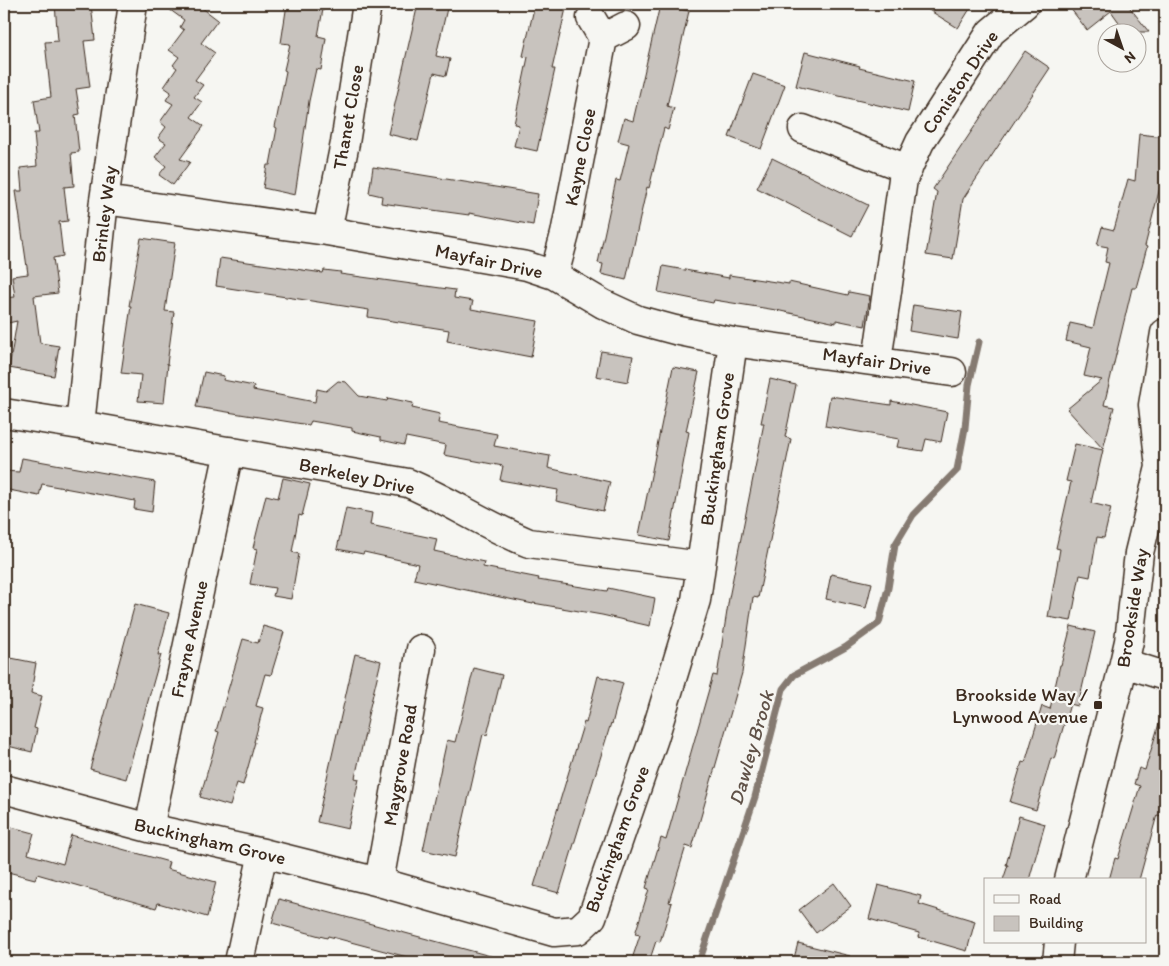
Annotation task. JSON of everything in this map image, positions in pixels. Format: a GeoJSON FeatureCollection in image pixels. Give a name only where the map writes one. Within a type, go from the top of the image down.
{"type":"FeatureCollection","features":[{"type":"Feature","properties":{"kind":"street","name":"Brinley Way"},"geometry":{"type":"LineString","coordinates":[[80,425],[104,200],[133,4]]}},
{"type":"Feature","properties":{"kind":"street","name":"Thanet Close"},"geometry":{"type":"LineString","coordinates":[[327,231],[345,143],[366,4]]}},
{"type":"Feature","properties":{"kind":"street","name":"Coniston Drive"},"geometry":{"type":"LineString","coordinates":[[877,361],[903,179],[920,142],[991,32],[1025,4]]}},
{"type":"Feature","properties":{"kind":"street","name":"Kayne Close"},"geometry":{"type":"LineString","coordinates":[[554,275],[565,234],[607,28]]}},
{"type":"Feature","properties":{"kind":"street"},"geometry":{"type":"LineString","coordinates":[[803,128],[908,169]]}},
{"type":"Feature","properties":{"kind":"street","name":"Mayfair Drive"},"geometry":{"type":"LineString","coordinates":[[104,200],[327,231],[527,266],[554,275],[603,304],[638,320],[675,330],[733,342],[952,372]]}},
{"type":"Feature","properties":{"kind":"street","name":"Brookside Way"},"geometry":{"type":"LineString","coordinates":[[1070,878],[1129,641],[1139,553],[1163,465],[1153,405],[1165,333]]}},
{"type":"Feature","properties":{"kind":"street","name":"Buckingham Grove"},"geometry":{"type":"LineString","coordinates":[[4,789],[149,828],[263,853],[379,882],[554,932],[578,930],[592,917],[654,738],[696,600],[733,342]]}},
{"type":"Feature","properties":{"kind":"street","name":"Berkeley Drive"},"geometry":{"type":"LineString","coordinates":[[4,413],[408,483],[431,493],[506,534],[529,543],[700,566]]}},
{"type":"Feature","properties":{"kind":"street","name":"Frayne Avenue"},"geometry":{"type":"LineString","coordinates":[[149,828],[229,451]]}},
{"type":"Feature","properties":{"kind":"street","name":"Maygrove Road"},"geometry":{"type":"LineString","coordinates":[[379,882],[422,649]]}},
{"type":"Feature","properties":{"kind":"street"},"geometry":{"type":"LineString","coordinates":[[1124,663],[1165,676]]}},
{"type":"Feature","properties":{"kind":"street"},"geometry":{"type":"LineString","coordinates":[[239,962],[263,853]]}},
{"type":"Feature","properties":{"kind":"street"},"geometry":{"type":"LineString","coordinates":[[1057,962],[1058,944]]}},
{"type":"Feature","properties":{"kind":"building"},"geometry":{"type":"Polygon","coordinates":[[[55,4],[91,4],[95,40],[84,41],[90,87],[76,89],[80,114],[75,115],[79,152],[71,153],[74,186],[64,187],[68,221],[59,222],[63,256],[53,258],[58,293],[34,296],[40,343],[59,346],[54,376],[9,368],[17,321],[8,323],[4,298],[15,297],[12,276],[28,274],[16,191],[22,191],[20,168],[37,166],[34,133],[39,133],[34,100],[51,97],[45,42],[58,41],[55,4]]]}},
{"type":"Feature","properties":{"kind":"building"},"geometry":{"type":"Polygon","coordinates":[[[162,4],[197,4],[218,20],[201,43],[215,53],[195,80],[203,85],[194,97],[202,102],[191,117],[204,126],[180,159],[190,162],[173,185],[159,175],[166,166],[155,157],[166,143],[158,138],[166,127],[160,122],[173,104],[166,100],[171,92],[164,87],[177,68],[173,65],[179,57],[169,50],[184,30],[180,27],[184,20],[162,4]]]}},
{"type":"Feature","properties":{"kind":"building"},"geometry":{"type":"Polygon","coordinates":[[[287,4],[324,4],[318,36],[326,38],[321,70],[316,69],[309,101],[295,195],[263,188],[267,165],[270,165],[277,128],[275,127],[290,44],[281,43],[287,4]]]}},
{"type":"Feature","properties":{"kind":"building"},"geometry":{"type":"Polygon","coordinates":[[[418,4],[448,4],[436,56],[450,59],[446,76],[434,73],[418,141],[388,134],[418,4]]]}},
{"type":"Feature","properties":{"kind":"building"},"geometry":{"type":"Polygon","coordinates":[[[535,4],[567,4],[552,69],[555,69],[537,151],[514,146],[519,125],[514,124],[528,57],[523,56],[535,4]]]}},
{"type":"Feature","properties":{"kind":"building"},"geometry":{"type":"Polygon","coordinates":[[[919,4],[973,4],[958,28],[919,4]]]}},
{"type":"Feature","properties":{"kind":"building"},"geometry":{"type":"Polygon","coordinates":[[[1067,4],[1127,4],[1141,22],[1119,22],[1111,11],[1087,30],[1067,4]]]}},
{"type":"Feature","properties":{"kind":"building"},"geometry":{"type":"Polygon","coordinates":[[[660,5],[689,11],[667,106],[674,108],[668,130],[664,128],[649,188],[647,187],[626,280],[601,274],[603,264],[598,263],[616,180],[620,181],[629,144],[618,141],[624,118],[633,121],[660,5]]]}},
{"type":"Feature","properties":{"kind":"building"},"geometry":{"type":"Polygon","coordinates":[[[1025,51],[1050,68],[963,199],[953,259],[926,255],[937,192],[933,189],[1025,51]]]}},
{"type":"Feature","properties":{"kind":"building"},"geometry":{"type":"Polygon","coordinates":[[[805,52],[860,66],[859,68],[915,81],[908,112],[796,86],[805,52]]]}},
{"type":"Feature","properties":{"kind":"building"},"geometry":{"type":"Polygon","coordinates":[[[753,74],[785,85],[761,149],[729,137],[753,74]]]}},
{"type":"Feature","properties":{"kind":"building"},"geometry":{"type":"Polygon","coordinates":[[[1139,134],[1165,137],[1165,168],[1145,246],[1147,247],[1136,288],[1132,288],[1104,405],[1114,407],[1103,449],[1067,409],[1102,380],[1084,376],[1091,347],[1066,341],[1070,323],[1093,328],[1109,263],[1105,262],[1108,247],[1097,245],[1102,227],[1114,230],[1128,179],[1135,181],[1139,134]]]}},
{"type":"Feature","properties":{"kind":"building"},"geometry":{"type":"Polygon","coordinates":[[[772,158],[868,205],[852,236],[757,188],[772,158]]]}},
{"type":"Feature","properties":{"kind":"building"},"geometry":{"type":"Polygon","coordinates":[[[373,167],[538,194],[533,225],[469,213],[469,215],[381,203],[382,196],[369,193],[373,167]]]}},
{"type":"Feature","properties":{"kind":"building"},"geometry":{"type":"Polygon","coordinates":[[[141,238],[175,243],[165,311],[174,312],[164,403],[138,401],[141,375],[121,373],[131,306],[129,306],[141,238]]]}},
{"type":"Feature","properties":{"kind":"building"},"geometry":{"type":"Polygon","coordinates":[[[220,258],[323,273],[324,270],[341,272],[340,274],[455,290],[454,298],[473,301],[471,309],[538,321],[531,357],[447,341],[449,330],[368,317],[369,310],[216,286],[220,258]]]}},
{"type":"Feature","properties":{"kind":"building"},"geometry":{"type":"Polygon","coordinates":[[[663,266],[729,278],[729,275],[789,284],[789,282],[848,295],[849,292],[870,296],[865,326],[836,320],[836,323],[776,310],[714,300],[713,303],[658,292],[663,266]]]}},
{"type":"Feature","properties":{"kind":"building"},"geometry":{"type":"Polygon","coordinates":[[[913,305],[962,312],[958,339],[909,331],[913,305]]]}},
{"type":"Feature","properties":{"kind":"building"},"geometry":{"type":"Polygon","coordinates":[[[601,351],[633,356],[628,382],[596,376],[601,351]]]}},
{"type":"Feature","properties":{"kind":"building"},"geometry":{"type":"Polygon","coordinates":[[[673,367],[699,372],[686,431],[689,432],[669,541],[639,535],[673,367]]]}},
{"type":"Feature","properties":{"kind":"building"},"geometry":{"type":"Polygon","coordinates":[[[204,372],[224,376],[223,380],[254,386],[253,390],[315,402],[317,389],[326,391],[338,381],[346,382],[359,396],[387,401],[388,398],[413,403],[412,408],[440,414],[438,423],[497,434],[494,446],[550,456],[548,468],[610,482],[603,511],[556,501],[558,490],[500,480],[503,466],[444,455],[446,445],[406,437],[404,445],[381,440],[381,437],[352,431],[352,428],[311,421],[309,425],[196,407],[204,372]]]}},
{"type":"Feature","properties":{"kind":"building"},"geometry":{"type":"Polygon","coordinates":[[[770,379],[796,385],[785,437],[791,439],[758,598],[753,597],[742,673],[692,848],[686,846],[669,902],[672,903],[660,942],[656,941],[649,962],[631,962],[640,935],[635,934],[649,889],[646,888],[661,838],[666,840],[713,675],[717,676],[729,598],[764,423],[761,423],[770,379]]]}},
{"type":"Feature","properties":{"kind":"building"},"geometry":{"type":"Polygon","coordinates":[[[830,396],[891,405],[891,401],[947,412],[941,442],[926,439],[923,451],[897,447],[899,439],[825,426],[830,396]]]}},
{"type":"Feature","properties":{"kind":"building"},"geometry":{"type":"Polygon","coordinates":[[[1075,444],[1103,450],[1091,503],[1111,508],[1104,538],[1097,537],[1090,577],[1080,575],[1071,621],[1048,617],[1060,549],[1056,548],[1071,482],[1066,481],[1075,444]]]}},
{"type":"Feature","properties":{"kind":"building"},"geometry":{"type":"Polygon","coordinates":[[[22,458],[155,482],[152,512],[134,509],[135,501],[42,484],[39,496],[4,489],[4,471],[19,472],[22,458]]]}},
{"type":"Feature","properties":{"kind":"building"},"geometry":{"type":"Polygon","coordinates":[[[283,478],[310,484],[302,516],[299,515],[292,552],[299,554],[291,599],[273,596],[275,588],[250,584],[257,549],[253,548],[266,495],[278,498],[283,478]]]}},
{"type":"Feature","properties":{"kind":"building"},"geometry":{"type":"Polygon","coordinates":[[[346,508],[372,513],[370,525],[437,539],[434,551],[484,562],[483,567],[539,578],[538,580],[607,591],[608,588],[655,598],[650,626],[414,579],[418,564],[364,552],[363,554],[337,549],[346,508]]]}},
{"type":"Feature","properties":{"kind":"building"},"geometry":{"type":"Polygon","coordinates":[[[831,574],[872,583],[866,608],[826,599],[831,574]]]}},
{"type":"Feature","properties":{"kind":"building"},"geometry":{"type":"Polygon","coordinates":[[[135,604],[169,613],[158,655],[161,655],[126,779],[90,769],[135,604]]]}},
{"type":"Feature","properties":{"kind":"building"},"geometry":{"type":"Polygon","coordinates":[[[263,626],[284,632],[271,675],[265,674],[256,706],[263,708],[243,785],[237,783],[230,806],[200,797],[219,732],[216,731],[243,639],[258,643],[263,626]]]}},
{"type":"Feature","properties":{"kind":"building"},"geometry":{"type":"Polygon","coordinates":[[[1071,626],[1095,632],[1078,706],[1070,704],[1054,759],[1051,758],[1036,810],[1010,802],[1022,762],[1025,763],[1042,706],[1050,709],[1071,626]]]}},
{"type":"Feature","properties":{"kind":"building"},"geometry":{"type":"Polygon","coordinates":[[[355,654],[381,661],[355,778],[359,779],[348,829],[317,822],[355,654]]]}},
{"type":"Feature","properties":{"kind":"building"},"geometry":{"type":"Polygon","coordinates":[[[11,658],[36,663],[31,693],[42,696],[34,728],[37,729],[32,752],[4,745],[4,693],[11,658]]]}},
{"type":"Feature","properties":{"kind":"building"},"geometry":{"type":"Polygon","coordinates":[[[474,668],[502,675],[487,735],[483,734],[455,857],[423,850],[447,740],[455,742],[474,668]]]}},
{"type":"Feature","properties":{"kind":"building"},"geometry":{"type":"Polygon","coordinates":[[[598,676],[623,683],[559,893],[534,886],[584,722],[586,723],[598,676]]]}},
{"type":"Feature","properties":{"kind":"building"},"geometry":{"type":"Polygon","coordinates":[[[1161,717],[1165,718],[1165,804],[1161,816],[1157,815],[1140,878],[1110,878],[1115,858],[1118,859],[1140,786],[1134,784],[1139,768],[1145,770],[1161,717]]]}},
{"type":"Feature","properties":{"kind":"building"},"geometry":{"type":"Polygon","coordinates":[[[1019,816],[1045,824],[1030,878],[1004,878],[1008,865],[1006,865],[1019,816]]]}},
{"type":"Feature","properties":{"kind":"building"},"geometry":{"type":"Polygon","coordinates":[[[4,825],[34,833],[28,854],[63,864],[71,835],[169,862],[167,869],[216,882],[207,917],[158,903],[156,908],[37,874],[35,879],[4,871],[4,825]]]}},
{"type":"Feature","properties":{"kind":"building"},"geometry":{"type":"Polygon","coordinates":[[[834,883],[851,906],[816,933],[799,910],[834,883]]]}},
{"type":"Feature","properties":{"kind":"building"},"geometry":{"type":"Polygon","coordinates":[[[878,885],[921,896],[919,904],[975,921],[967,951],[918,937],[919,933],[869,919],[878,885]]]}},
{"type":"Feature","properties":{"kind":"building"},"geometry":{"type":"Polygon","coordinates":[[[279,899],[494,957],[493,962],[426,962],[272,923],[279,899]]]}},
{"type":"Feature","properties":{"kind":"building"},"geometry":{"type":"Polygon","coordinates":[[[798,943],[850,956],[849,962],[793,962],[798,943]]]}},
{"type":"Feature","properties":{"kind":"waterway","name":"Dawley Brook"},"geometry":{"type":"LineString","coordinates":[[699,962],[755,797],[783,689],[794,675],[846,647],[879,623],[888,588],[895,545],[913,515],[957,470],[965,428],[969,385],[979,342]]}},
{"type":"Feature","properties":{"kind":"place","name":"Brookside Way / Lynwood Avenue"},"geometry":{"type":"Point","coordinates":[1098,705]}}]}
